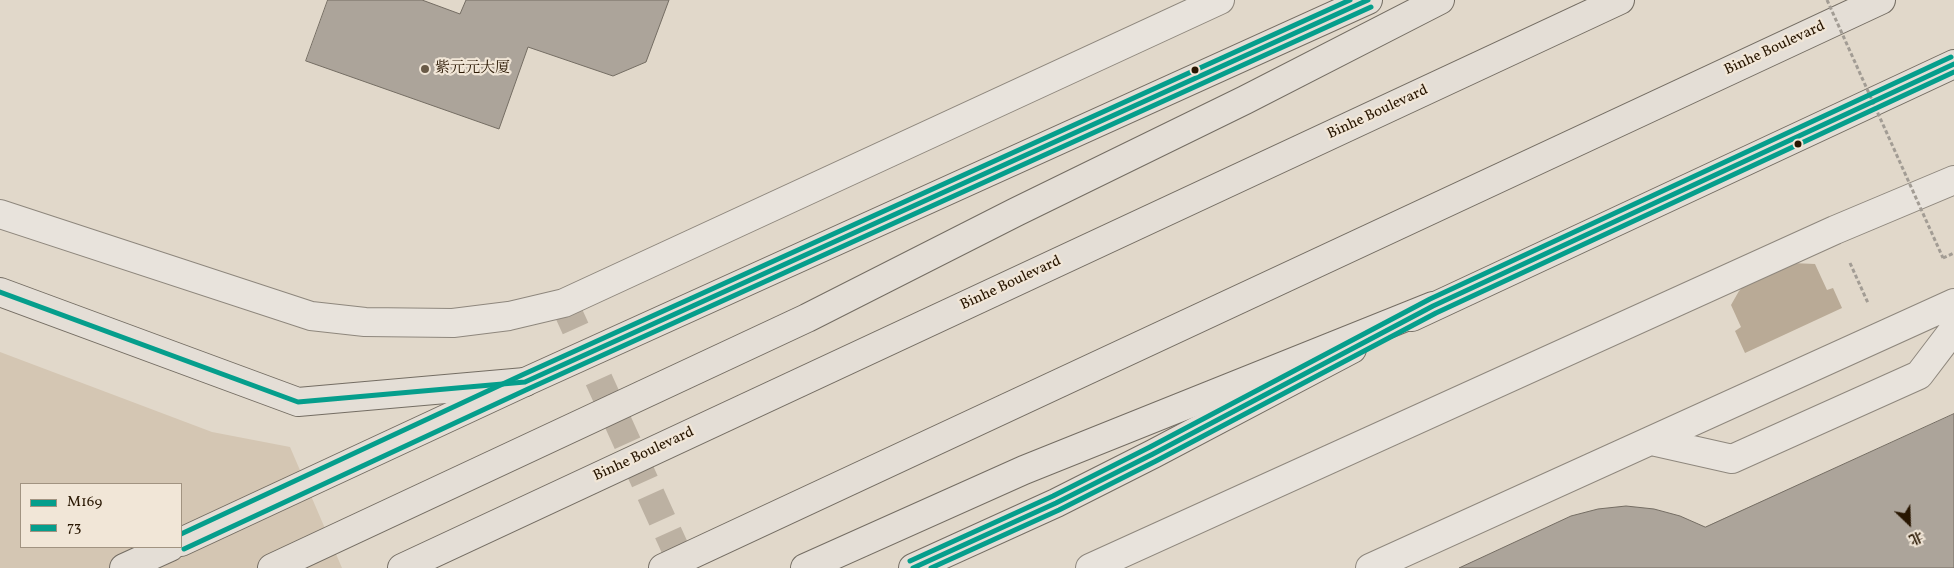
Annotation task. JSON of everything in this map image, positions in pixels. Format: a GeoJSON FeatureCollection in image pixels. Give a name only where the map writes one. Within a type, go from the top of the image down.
{"type":"FeatureCollection","features":[{"type":"Feature","properties":{"kind":"main road"},"geometry":{"type":"LineString","coordinates":[[182,542],[525,382],[1368,0]]}},
{"type":"Feature","properties":{"kind":"main road"},"geometry":{"type":"LineString","coordinates":[[272,568],[806,318],[1016,212],[1245,100],[1440,0]]}},
{"type":"Feature","properties":{"kind":"main road","name":"Binhe Boulevard"},"geometry":{"type":"LineString","coordinates":[[402,568],[1620,0]]}},
{"type":"Feature","properties":{"kind":"main road","name":"Binhe Boulevard"},"geometry":{"type":"LineString","coordinates":[[663,568],[1880,0]]}},
{"type":"Feature","properties":{"kind":"main road"},"geometry":{"type":"LineString","coordinates":[[913,568],[1056,503],[1433,306],[1954,64]]}},
{"type":"Feature","properties":{"kind":"main road"},"geometry":{"type":"LineString","coordinates":[[0,292],[298,402],[525,382]]}},
{"type":"Feature","properties":{"kind":"main road"},"geometry":{"type":"LineString","coordinates":[[805,568],[1024,470],[1433,306]]}},
{"type":"Feature","properties":{"kind":"main road"},"geometry":{"type":"LineString","coordinates":[[124,568],[168,548]]}},
{"type":"Feature","properties":{"kind":"lane"},"geometry":{"type":"LineString","coordinates":[[0,214],[310,316],[365,322],[411,324],[453,323],[509,316],[564,303],[1220,0]]}},
{"type":"Feature","properties":{"kind":"lane"},"geometry":{"type":"LineString","coordinates":[[1090,568],[1127,561],[1835,230],[1954,180]]}},
{"type":"Feature","properties":{"kind":"lane"},"geometry":{"type":"LineString","coordinates":[[1370,568],[1954,303]]}},
{"type":"Feature","properties":{"kind":"lane"},"geometry":{"type":"LineString","coordinates":[[1652,441],[1732,459],[1919,375],[1954,329]]}},
{"type":"Feature","properties":{"kind":"path"},"geometry":{"type":"LineString","coordinates":[[1827,0],[1943,258],[1954,253]]}},
{"type":"Feature","properties":{"kind":"path"},"geometry":{"type":"LineString","coordinates":[[1835,230],[1869,306]]}},
{"type":"Feature","properties":{"kind":"shaded area"},"geometry":{"type":"Polygon","coordinates":[[[1792,263],[1815,264],[1827,290],[1833,288],[1842,308],[1745,353],[1735,331],[1741,327],[1731,305],[1739,291],[1754,275],[1792,263]]]}},
{"type":"Feature","properties":{"kind":"shaded area"},"geometry":{"type":"Polygon","coordinates":[[[0,352],[212,432],[290,447],[342,568],[0,568],[0,352]]]}},
{"type":"Feature","properties":{"kind":"building","name":"紫元元大厦"},"geometry":{"type":"Polygon","coordinates":[[[328,0],[422,0],[460,14],[466,0],[669,0],[646,62],[613,76],[528,47],[499,129],[306,61],[328,0]]]}},
{"type":"Feature","properties":{"kind":"building"},"geometry":{"type":"Polygon","coordinates":[[[1954,414],[1954,568],[1459,568],[1571,516],[1598,509],[1626,506],[1654,509],[1680,516],[1705,527],[1954,414]]]}},
{"type":"Feature","properties":{"kind":"tunnel"},"geometry":{"type":"LineString","coordinates":[[564,303],[684,568]]}},
{"type":"Feature","properties":{"kind":"transit line"},"geometry":{"type":"LineString","coordinates":[[182,534],[522,375],[1350,0]]}},
{"type":"Feature","properties":{"kind":"transit line","name":"M169"},"geometry":{"type":"LineString","coordinates":[[0,292],[298,402],[525,382],[1368,0]]}},
{"type":"Feature","properties":{"kind":"transit line","name":"73"},"geometry":{"type":"LineString","coordinates":[[184,549],[528,389],[1371,7]]}},
{"type":"Feature","properties":{"kind":"transit line"},"geometry":{"type":"LineString","coordinates":[[910,561],[1053,496],[1430,299],[1951,57]]}},
{"type":"Feature","properties":{"kind":"transit line","name":"M169"},"geometry":{"type":"LineString","coordinates":[[913,568],[1056,503],[1433,306],[1954,64]]}},
{"type":"Feature","properties":{"kind":"transit line","name":"73"},"geometry":{"type":"LineString","coordinates":[[931,568],[1059,510],[1436,313],[1954,72]]}},
{"type":"Feature","properties":{"kind":"place","name":"紫元元大厦"},"geometry":{"type":"Point","coordinates":[425,69]}}]}
